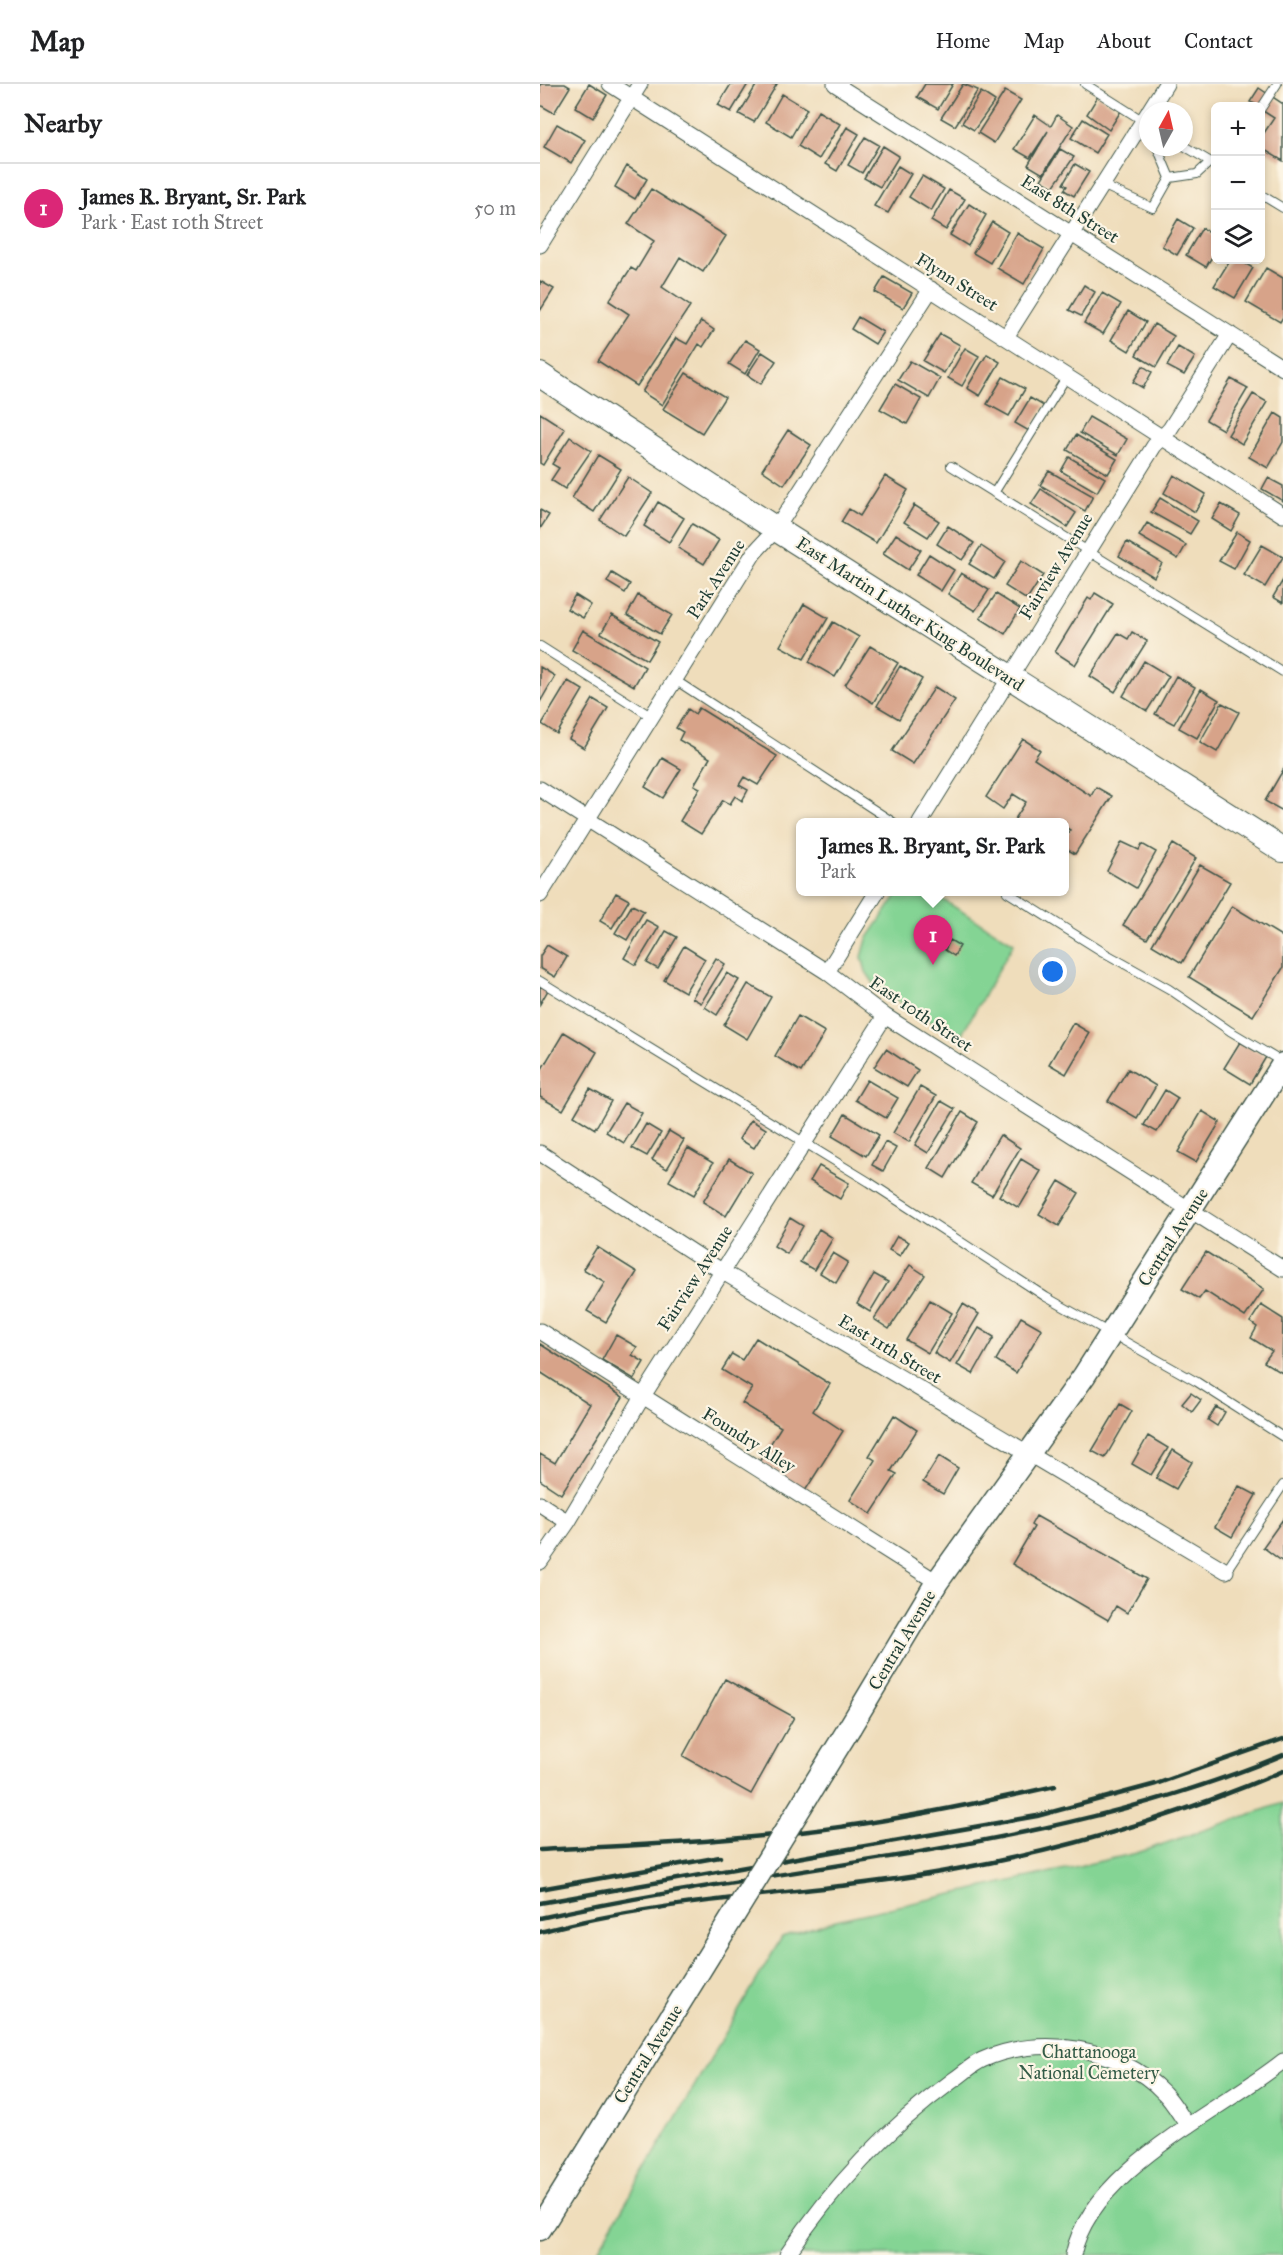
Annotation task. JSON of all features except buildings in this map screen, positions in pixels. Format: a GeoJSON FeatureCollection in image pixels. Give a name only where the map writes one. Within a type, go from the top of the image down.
{"type":"FeatureCollection","features":[{"type":"Feature","properties":{"kind":"main road","name":"East Martin Luther King Boulevard"},"geometry":{"type":"LineString","coordinates":[[540,375],[776,529],[1283,850]]}},
{"type":"Feature","properties":{"kind":"main road","name":"Central Avenue"},"geometry":{"type":"LineString","coordinates":[[540,2229],[938,1582],[1111,1334],[1283,1063]]}},
{"type":"Feature","properties":{"kind":"street","name":"Flynn Street"},"geometry":{"type":"LineString","coordinates":[[610,84],[1283,515]]}},
{"type":"Feature","properties":{"kind":"street"},"geometry":{"type":"LineString","coordinates":[[540,244],[640,84]]}},
{"type":"Feature","properties":{"kind":"street","name":"East 8th Street"},"geometry":{"type":"LineString","coordinates":[[836,84],[1283,368]]}},
{"type":"Feature","properties":{"kind":"street"},"geometry":{"type":"LineString","coordinates":[[1156,102],[1166,84]]}},
{"type":"Feature","properties":{"kind":"street"},"geometry":{"type":"LineString","coordinates":[[1006,337],[1139,129]]}},
{"type":"Feature","properties":{"kind":"street","name":"Park Avenue"},"geometry":{"type":"LineString","coordinates":[[540,895],[754,553],[776,529],[931,289]]}},
{"type":"Feature","properties":{"kind":"street","name":"Fairview Avenue"},"geometry":{"type":"LineString","coordinates":[[922,818],[1161,437],[1170,429],[1230,334]]}},
{"type":"Feature","properties":{"kind":"street","name":"East 10th Street"},"geometry":{"type":"LineString","coordinates":[[540,789],[827,972],[885,1016],[1283,1269]]}},
{"type":"Feature","properties":{"kind":"street"},"geometry":{"type":"LineString","coordinates":[[827,972],[874,896]]}},
{"type":"Feature","properties":{"kind":"street","name":"Fairview Avenue"},"geometry":{"type":"LineString","coordinates":[[540,1562],[568,1522],[643,1396],[885,1016]]}},
{"type":"Feature","properties":{"kind":"street","name":"East 11th Street"},"geometry":{"type":"LineString","coordinates":[[540,1153],[723,1272],[1226,1570]]}},
{"type":"Feature","properties":{"kind":"street","name":"Foundry Alley"},"geometry":{"type":"LineString","coordinates":[[540,1331],[938,1582]]}},
{"type":"Feature","properties":{"kind":"street"},"geometry":{"type":"LineString","coordinates":[[540,1504],[568,1522]]}},
{"type":"Feature","properties":{"kind":"street"},"geometry":{"type":"LineString","coordinates":[[787,2255],[818,2209],[904,2120],[981,2061],[1012,2050],[1072,2048],[1107,2057],[1140,2075],[1164,2092],[1188,2126]]}},
{"type":"Feature","properties":{"kind":"street"},"geometry":{"type":"LineString","coordinates":[[1073,2255],[1090,2215],[1108,2191],[1145,2156],[1283,2061]]}},
{"type":"Feature","properties":{"kind":"lane"},"geometry":{"type":"LineString","coordinates":[[1085,84],[1139,113]]}},
{"type":"Feature","properties":{"kind":"lane"},"geometry":{"type":"LineString","coordinates":[[1265,102],[1277,84]]}},
{"type":"Feature","properties":{"kind":"lane"},"geometry":{"type":"LineString","coordinates":[[1193,152],[1211,163]]}},
{"type":"Feature","properties":{"kind":"lane"},"geometry":{"type":"LineString","coordinates":[[1160,156],[1170,178]]}},
{"type":"Feature","properties":{"kind":"lane"},"geometry":{"type":"LineString","coordinates":[[1170,178],[1197,174],[1211,165]]}},
{"type":"Feature","properties":{"kind":"lane"},"geometry":{"type":"LineString","coordinates":[[1102,185],[1153,208],[1170,178]]}},
{"type":"Feature","properties":{"kind":"lane"},"geometry":{"type":"LineString","coordinates":[[1265,197],[1283,208]]}},
{"type":"Feature","properties":{"kind":"lane"},"geometry":{"type":"LineString","coordinates":[[994,493],[1067,376]]}},
{"type":"Feature","properties":{"kind":"lane"},"geometry":{"type":"LineString","coordinates":[[951,466],[1283,672]]}},
{"type":"Feature","properties":{"kind":"lane"},"geometry":{"type":"LineString","coordinates":[[540,646],[652,717]]}},
{"type":"Feature","properties":{"kind":"lane"},"geometry":{"type":"LineString","coordinates":[[675,680],[886,818]]}},
{"type":"Feature","properties":{"kind":"lane"},"geometry":{"type":"LineString","coordinates":[[1015,896],[1103,952],[1169,989],[1230,1031],[1283,1063]]}},
{"type":"Feature","properties":{"kind":"lane"},"geometry":{"type":"LineString","coordinates":[[540,981],[869,1182],[1046,1297],[1197,1382],[1283,1437]]}},
{"type":"Feature","properties":{"kind":"lane"},"geometry":{"type":"LineString","coordinates":[[1226,1570],[1283,1485]]}},
{"type":"Feature","properties":{"kind":"green space"},"geometry":{"type":"Polygon","coordinates":[[[896,896],[937,896],[1014,943],[959,1039],[877,988],[866,972],[862,957],[867,939],[896,896]]]}},
{"type":"Feature","properties":{"kind":"green space","name":"Chattanooga National Cemetery"},"geometry":{"type":"Polygon","coordinates":[[[1283,1803],[1283,2255],[595,2255],[782,1937],[836,1920],[1137,1853],[1283,1803]]]}},
{"type":"Feature","properties":{"kind":"railway"},"geometry":{"type":"LineString","coordinates":[[540,1903],[1037,1816],[1156,1784],[1283,1739]]}},
{"type":"Feature","properties":{"kind":"railway"},"geometry":{"type":"LineString","coordinates":[[540,1918],[633,1899],[916,1853],[1010,1835],[1103,1814],[1194,1788],[1283,1755]]}},
{"type":"Feature","properties":{"kind":"railway"},"geometry":{"type":"LineString","coordinates":[[540,1932],[643,1910],[905,1878],[999,1861],[1123,1829],[1204,1802],[1283,1771]]}},
{"type":"Feature","properties":{"kind":"railway"},"geometry":{"type":"LineString","coordinates":[[540,1850],[690,1842],[803,1832],[921,1814],[1055,1786]]}},
{"type":"Feature","properties":{"kind":"railway"},"geometry":{"type":"LineString","coordinates":[[540,1889],[720,1857]]}},
{"type":"Feature","properties":{"kind":"place","name":"James R. Bryant, Sr. Park"},"geometry":{"type":"Point","coordinates":[933,965]}}]}
